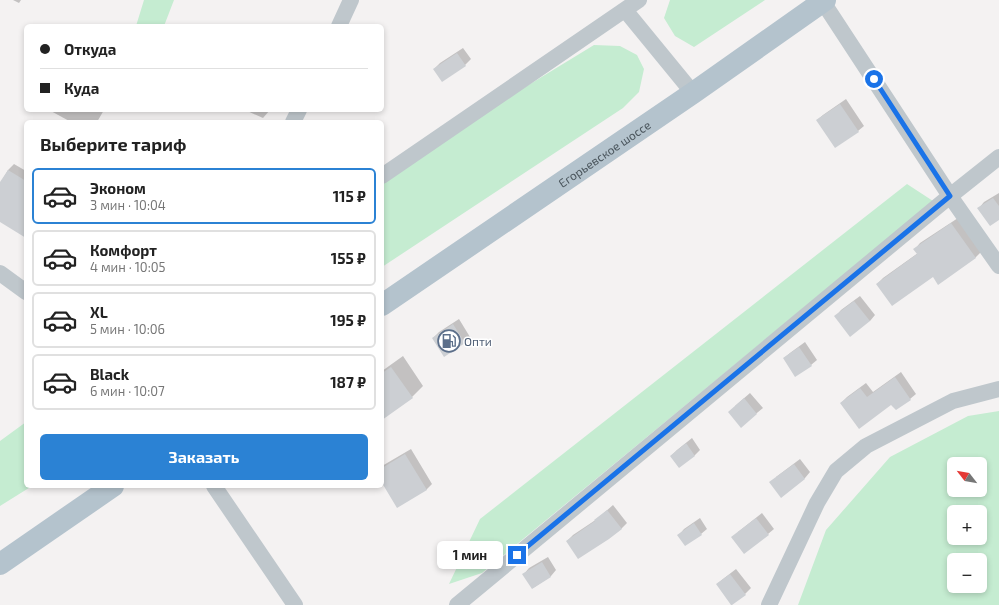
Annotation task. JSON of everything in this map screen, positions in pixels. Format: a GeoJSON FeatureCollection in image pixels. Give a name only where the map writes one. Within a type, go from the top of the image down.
{"type":"FeatureCollection","features":[{"type":"Feature","properties":{"kind":"main road","name":"Егорьевское шоссе"},"geometry":{"type":"LineString","coordinates":[[384,304],[693,93],[824,1]]}},
{"type":"Feature","properties":{"kind":"main road"},"geometry":{"type":"LineString","coordinates":[[0,564],[110,488]]}},
{"type":"Feature","properties":{"kind":"street"},"geometry":{"type":"LineString","coordinates":[[340,24],[351,0]]}},
{"type":"Feature","properties":{"kind":"street"},"geometry":{"type":"LineString","coordinates":[[384,175],[639,0]]}},
{"type":"Feature","properties":{"kind":"street"},"geometry":{"type":"LineString","coordinates":[[824,1],[950,196],[999,266]]}},
{"type":"Feature","properties":{"kind":"street"},"geometry":{"type":"LineString","coordinates":[[625,10],[693,93]]}},
{"type":"Feature","properties":{"kind":"street"},"geometry":{"type":"LineString","coordinates":[[457,605],[999,157]]}},
{"type":"Feature","properties":{"kind":"street"},"geometry":{"type":"LineString","coordinates":[[0,273],[24,291]]}},
{"type":"Feature","properties":{"kind":"street"},"geometry":{"type":"LineString","coordinates":[[769,605],[818,503],[836,471],[866,446],[953,401],[999,389]]}},
{"type":"Feature","properties":{"kind":"street"},"geometry":{"type":"LineString","coordinates":[[215,488],[295,605]]}},
{"type":"Feature","properties":{"kind":"green space"},"geometry":{"type":"Polygon","coordinates":[[[144,0],[174,0],[165,24],[137,24],[144,0]]]}},
{"type":"Feature","properties":{"kind":"green space"},"geometry":{"type":"Polygon","coordinates":[[[670,0],[765,0],[694,47],[675,36],[664,18],[670,0]]]}},
{"type":"Feature","properties":{"kind":"green space"},"geometry":{"type":"Polygon","coordinates":[[[594,45],[620,46],[637,55],[644,69],[639,92],[623,108],[384,266],[384,179],[432,144],[594,45]]]}},
{"type":"Feature","properties":{"kind":"green space"},"geometry":{"type":"Polygon","coordinates":[[[907,184],[933,201],[482,573],[449,584],[480,519],[907,184]]]}},
{"type":"Feature","properties":{"kind":"green space"},"geometry":{"type":"Polygon","coordinates":[[[999,411],[999,605],[798,605],[826,530],[890,457],[968,416],[999,411]]]}},
{"type":"Feature","properties":{"kind":"green space"},"geometry":{"type":"Polygon","coordinates":[[[24,423],[24,488],[29,488],[0,506],[0,441],[24,423]]]}},
{"type":"Feature","properties":{"kind":"building"},"geometry":{"type":"Polygon","coordinates":[[[457,53],[466,66],[442,82],[433,69],[457,53]]]}},
{"type":"Feature","properties":{"kind":"building"},"geometry":{"type":"Polygon","coordinates":[[[840,104],[859,132],[835,148],[816,120],[840,104]]]}},
{"type":"Feature","properties":{"kind":"building"},"geometry":{"type":"Polygon","coordinates":[[[8,170],[24,180],[24,237],[0,222],[0,182],[8,170]]]}},
{"type":"Feature","properties":{"kind":"building"},"geometry":{"type":"Polygon","coordinates":[[[993,198],[999,206],[999,220],[990,226],[977,208],[993,198]]]}},
{"type":"Feature","properties":{"kind":"building"},"geometry":{"type":"Polygon","coordinates":[[[951,223],[976,258],[938,285],[933,277],[892,306],[876,284],[917,254],[913,249],[951,223]]]}},
{"type":"Feature","properties":{"kind":"building"},"geometry":{"type":"Polygon","coordinates":[[[854,301],[870,321],[850,337],[834,316],[854,301]]]}},
{"type":"Feature","properties":{"kind":"building"},"geometry":{"type":"Polygon","coordinates":[[[453,324],[465,343],[444,357],[432,338],[453,324]]]}},
{"type":"Feature","properties":{"kind":"building"},"geometry":{"type":"Polygon","coordinates":[[[799,347],[812,366],[795,377],[783,358],[799,347]]]}},
{"type":"Feature","properties":{"kind":"building"},"geometry":{"type":"Polygon","coordinates":[[[391,367],[413,398],[384,419],[384,372],[391,367]]]}},
{"type":"Feature","properties":{"kind":"building"},"geometry":{"type":"Polygon","coordinates":[[[895,377],[911,400],[896,410],[891,405],[859,429],[840,403],[860,388],[867,397],[895,377]]]}},
{"type":"Feature","properties":{"kind":"building"},"geometry":{"type":"Polygon","coordinates":[[[744,398],[757,414],[741,428],[728,412],[744,398]]]}},
{"type":"Feature","properties":{"kind":"building"},"geometry":{"type":"Polygon","coordinates":[[[686,443],[695,456],[679,468],[670,456],[686,443]]]}},
{"type":"Feature","properties":{"kind":"building"},"geometry":{"type":"Polygon","coordinates":[[[405,454],[427,490],[397,508],[384,486],[384,467],[405,454]]]}},
{"type":"Feature","properties":{"kind":"building"},"geometry":{"type":"Polygon","coordinates":[[[794,464],[805,479],[781,498],[769,482],[794,464]]]}},
{"type":"Feature","properties":{"kind":"building"},"geometry":{"type":"Polygon","coordinates":[[[607,510],[622,529],[578,559],[566,541],[595,521],[594,520],[607,510]]]}},
{"type":"Feature","properties":{"kind":"building"},"geometry":{"type":"Polygon","coordinates":[[[756,518],[769,535],[744,554],[731,537],[756,518]]]}},
{"type":"Feature","properties":{"kind":"building"},"geometry":{"type":"Polygon","coordinates":[[[694,523],[702,535],[685,546],[677,535],[694,523]]]}},
{"type":"Feature","properties":{"kind":"building"},"geometry":{"type":"Polygon","coordinates":[[[542,562],[551,577],[532,589],[522,574],[542,562]]]}},
{"type":"Feature","properties":{"kind":"building"},"geometry":{"type":"Polygon","coordinates":[[[730,574],[746,595],[732,605],[716,584],[730,574]]]}},
{"type":"Feature","properties":{"kind":"place","name":"Опти"},"geometry":{"type":"Point","coordinates":[449,341]}},
{"type":"Feature","properties":{"kind":"route"},"geometry":{"type":"LineString","coordinates":[[517,555],[950,196],[874,79]]}}]}
